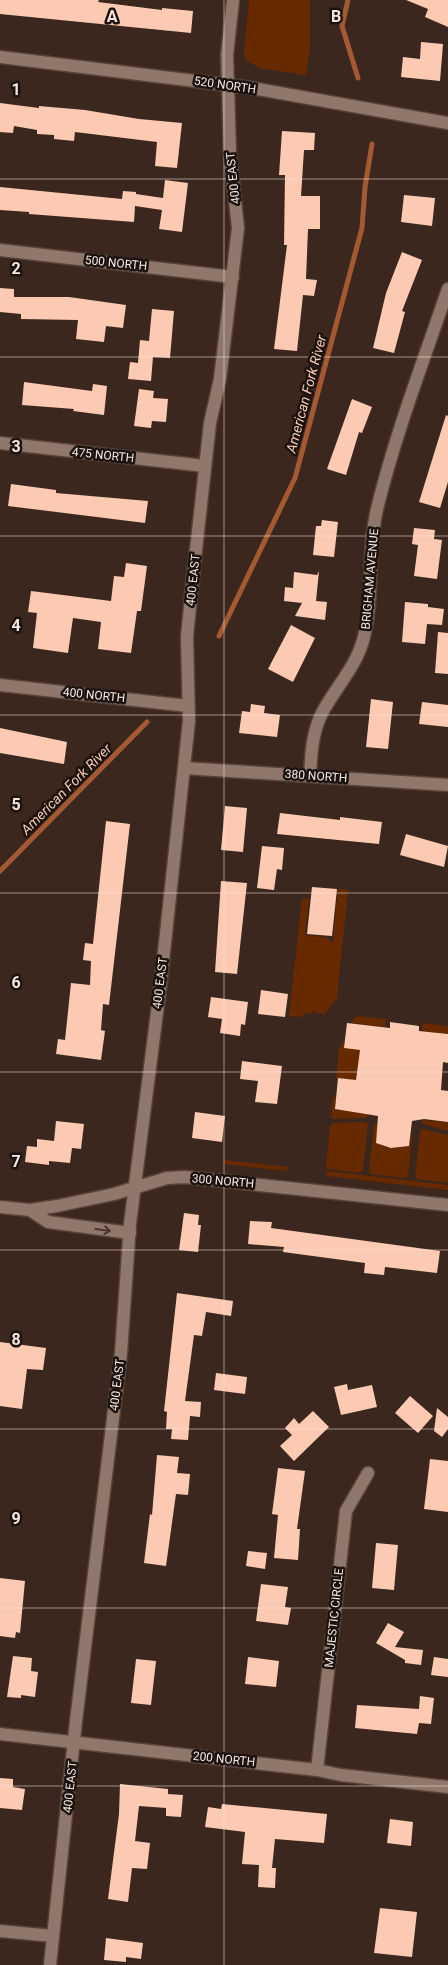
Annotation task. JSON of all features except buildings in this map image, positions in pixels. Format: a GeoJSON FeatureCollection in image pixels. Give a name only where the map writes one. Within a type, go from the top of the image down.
{"type":"FeatureCollection","features":[{"type":"Feature","properties":{"kind":"street","name":"400 EAST"},"geometry":{"type":"LineString","coordinates":[[50,1965],[120,1353],[135,1188],[161,979],[189,721],[187,637],[205,466],[210,423],[220,379],[238,228],[230,153],[227,55],[234,0]]}},
{"type":"Feature","properties":{"kind":"street","name":"520 NORTH"},"geometry":{"type":"LineString","coordinates":[[0,57],[229,85],[448,123]]}},
{"type":"Feature","properties":{"kind":"street","name":"500 NORTH"},"geometry":{"type":"LineString","coordinates":[[0,250],[233,277]]}},
{"type":"Feature","properties":{"kind":"street","name":"BRIGHAM AVENUE"},"geometry":{"type":"LineString","coordinates":[[310,776],[314,734],[322,714],[358,656],[364,638],[371,548],[377,511],[412,396],[448,289]]}},
{"type":"Feature","properties":{"kind":"street","name":"475 NORTH"},"geometry":{"type":"LineString","coordinates":[[0,443],[205,466]]}},
{"type":"Feature","properties":{"kind":"street","name":"400 NORTH"},"geometry":{"type":"LineString","coordinates":[[0,685],[188,706]]}},
{"type":"Feature","properties":{"kind":"street","name":"380 NORTH"},"geometry":{"type":"LineString","coordinates":[[184,768],[448,786]]}},
{"type":"Feature","properties":{"kind":"street","name":"300 NORTH"},"geometry":{"type":"LineString","coordinates":[[0,1207],[30,1210],[135,1188],[167,1178],[205,1178],[448,1205]]}},
{"type":"Feature","properties":{"kind":"street"},"geometry":{"type":"LineString","coordinates":[[30,1210],[48,1222],[130,1233]]}},
{"type":"Feature","properties":{"kind":"street","name":"MAJESTIC CIRCLE"},"geometry":{"type":"LineString","coordinates":[[317,1770],[346,1511],[368,1473]]}},
{"type":"Feature","properties":{"kind":"street","name":"200 NORTH"},"geometry":{"type":"LineString","coordinates":[[0,1734],[317,1770],[341,1775],[448,1788]]}},
{"type":"Feature","properties":{"kind":"street"},"geometry":{"type":"LineString","coordinates":[[0,1931],[53,1936]]}},
{"type":"Feature","properties":{"kind":"shaded area"},"geometry":{"type":"Polygon","coordinates":[[[249,0],[310,0],[310,49],[306,75],[259,68],[246,60],[244,52],[249,0]]]}},
{"type":"Feature","properties":{"kind":"shaded area"},"geometry":{"type":"Polygon","coordinates":[[[338,889],[348,890],[337,998],[324,1015],[312,1011],[311,1014],[305,1013],[301,1017],[289,1016],[302,898],[309,899],[305,935],[329,938],[329,941],[333,942],[338,889]]]}},
{"type":"Feature","properties":{"kind":"shaded area"},"geometry":{"type":"Polygon","coordinates":[[[356,1016],[386,1019],[385,1027],[351,1023],[356,1016]]]}},
{"type":"Feature","properties":{"kind":"shaded area"},"geometry":{"type":"Polygon","coordinates":[[[423,1023],[448,1026],[448,1034],[422,1031],[423,1023]]]}},
{"type":"Feature","properties":{"kind":"shaded area"},"geometry":{"type":"Polygon","coordinates":[[[345,1040],[360,1050],[356,1080],[336,1078],[339,1048],[345,1040]]]}},
{"type":"Feature","properties":{"kind":"shaded area"},"geometry":{"type":"Polygon","coordinates":[[[336,1096],[335,1109],[370,1113],[365,1118],[333,1119],[331,1116],[333,1098],[336,1096]]]}},
{"type":"Feature","properties":{"kind":"shaded area"},"geometry":{"type":"Polygon","coordinates":[[[421,1120],[448,1122],[448,1131],[423,1124],[421,1120]]]}},
{"type":"Feature","properties":{"kind":"shaded area"},"geometry":{"type":"Polygon","coordinates":[[[365,1122],[368,1124],[363,1170],[359,1173],[328,1169],[326,1166],[330,1126],[333,1123],[365,1122]]]}},
{"type":"Feature","properties":{"kind":"shaded area"},"geometry":{"type":"Polygon","coordinates":[[[378,1123],[376,1143],[391,1148],[409,1146],[410,1135],[412,1137],[408,1175],[405,1178],[371,1174],[369,1171],[374,1125],[378,1123]]]}},
{"type":"Feature","properties":{"kind":"shaded area"},"geometry":{"type":"Polygon","coordinates":[[[423,1129],[448,1135],[448,1183],[417,1179],[415,1176],[420,1131],[423,1129]]]}},
{"type":"Feature","properties":{"kind":"shaded area"},"geometry":{"type":"Polygon","coordinates":[[[224,1160],[289,1167],[286,1171],[223,1164],[224,1160]]]}},
{"type":"Feature","properties":{"kind":"shaded area"},"geometry":{"type":"Polygon","coordinates":[[[327,1171],[448,1185],[448,1190],[326,1176],[327,1171]]]}},
{"type":"Feature","properties":{"kind":"waterway","name":"American Fork River"},"geometry":{"type":"LineString","coordinates":[[348,0],[342,26],[358,78]]}},
{"type":"Feature","properties":{"kind":"waterway","name":"American Fork River"},"geometry":{"type":"LineString","coordinates":[[219,636],[295,478],[362,228],[365,187],[372,144]]}},
{"type":"Feature","properties":{"kind":"waterway","name":"American Fork River"},"geometry":{"type":"LineString","coordinates":[[0,871],[147,722]]}}]}
